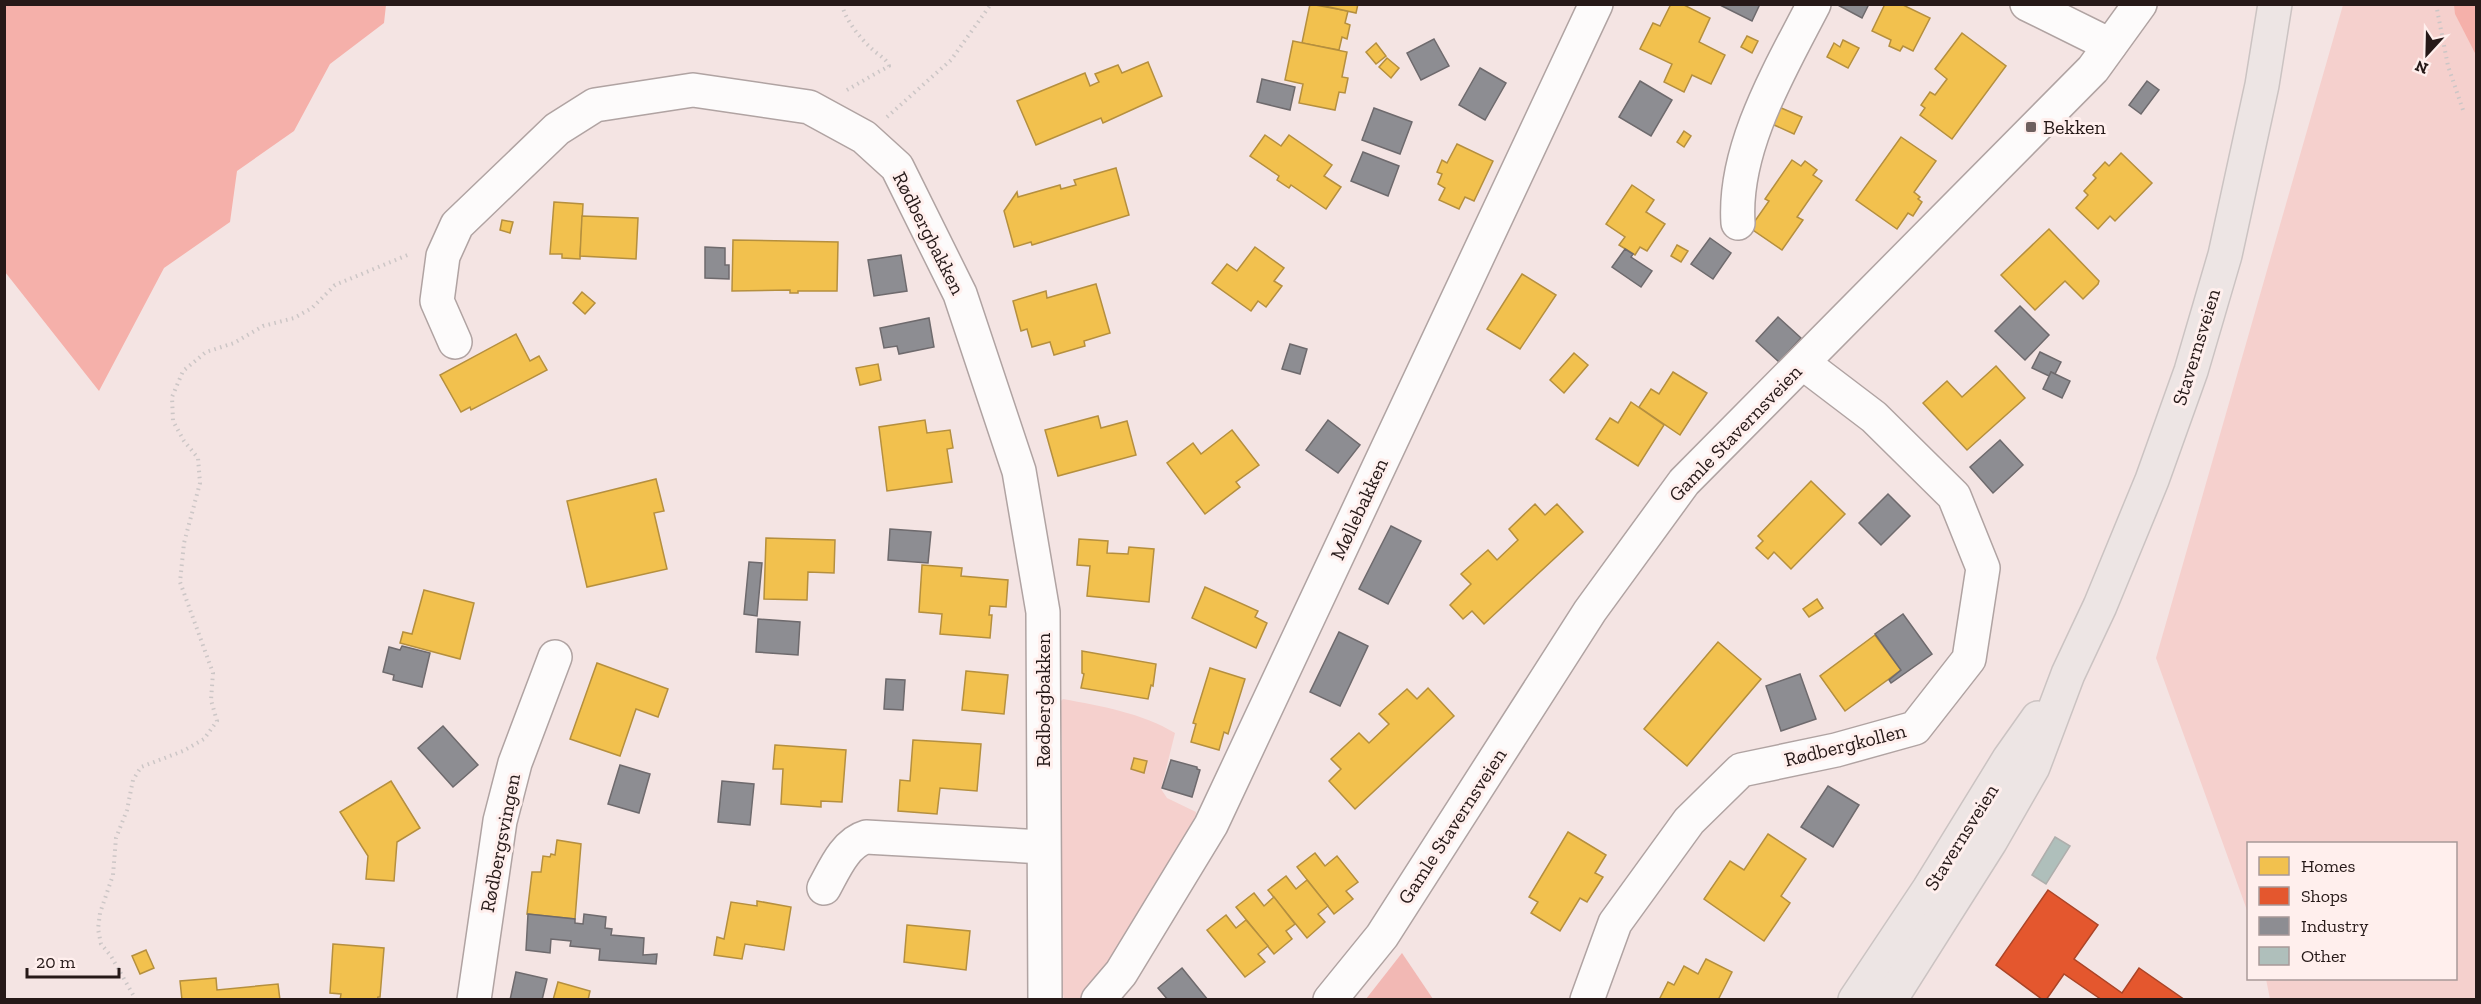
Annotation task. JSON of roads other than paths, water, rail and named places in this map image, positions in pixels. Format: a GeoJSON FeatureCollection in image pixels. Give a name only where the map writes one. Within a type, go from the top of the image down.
{"type":"FeatureCollection","features":[{"type":"Feature","properties":{"kind":"main road","name":"Stavernsveien"},"geometry":{"type":"LineString","coordinates":[[1890,999],[1990,842],[2033,767],[2068,674],[2126,545],[2191,371],[2237,206],[2262,85],[2275,4]]}},
{"type":"Feature","properties":{"kind":"main road","name":"Stavernsveien"},"geometry":{"type":"LineString","coordinates":[[1855,999],[1941,871],[2010,759],[2068,674]]}},
{"type":"Feature","properties":{"kind":"street","name":"Møllebakken"},"geometry":{"type":"LineString","coordinates":[[1098,999],[1121,973],[1211,825],[1596,4]]}},
{"type":"Feature","properties":{"kind":"street"},"geometry":{"type":"LineString","coordinates":[[1738,223],[1736,203],[1746,149],[1814,4]]}},
{"type":"Feature","properties":{"kind":"street"},"geometry":{"type":"LineString","coordinates":[[2027,4],[2110,45]]}},
{"type":"Feature","properties":{"kind":"street","name":"Gamle Stavernsveien"},"geometry":{"type":"LineString","coordinates":[[1329,999],[1382,936],[1590,611],[1684,482],[2093,69],[2140,4]]}},
{"type":"Feature","properties":{"kind":"street","name":"Rødbergbakken"},"geometry":{"type":"LineString","coordinates":[[455,342],[437,301],[443,256],[457,225],[557,129],[595,105],[693,90],[809,107],[864,137],[897,166],[960,294],[1019,471],[1043,612],[1045,999]]}},
{"type":"Feature","properties":{"kind":"street","name":"Rødbergkollen"},"geometry":{"type":"LineString","coordinates":[[1587,999],[1615,923],[1689,821],[1741,770],[1836,750],[1915,728],[1969,659],[1983,568],[1954,496],[1874,417],[1803,363]]}},
{"type":"Feature","properties":{"kind":"street","name":"Rødbergsvingen"},"geometry":{"type":"LineString","coordinates":[[474,999],[500,821],[515,763],[555,657]]}},
{"type":"Feature","properties":{"kind":"street"},"geometry":{"type":"LineString","coordinates":[[824,888],[843,856],[858,839],[866,837],[1043,847]]}},
{"type":"Feature","properties":{"kind":"place","name":"Bekken"},"geometry":{"type":"Point","coordinates":[2031,127]}}]}
